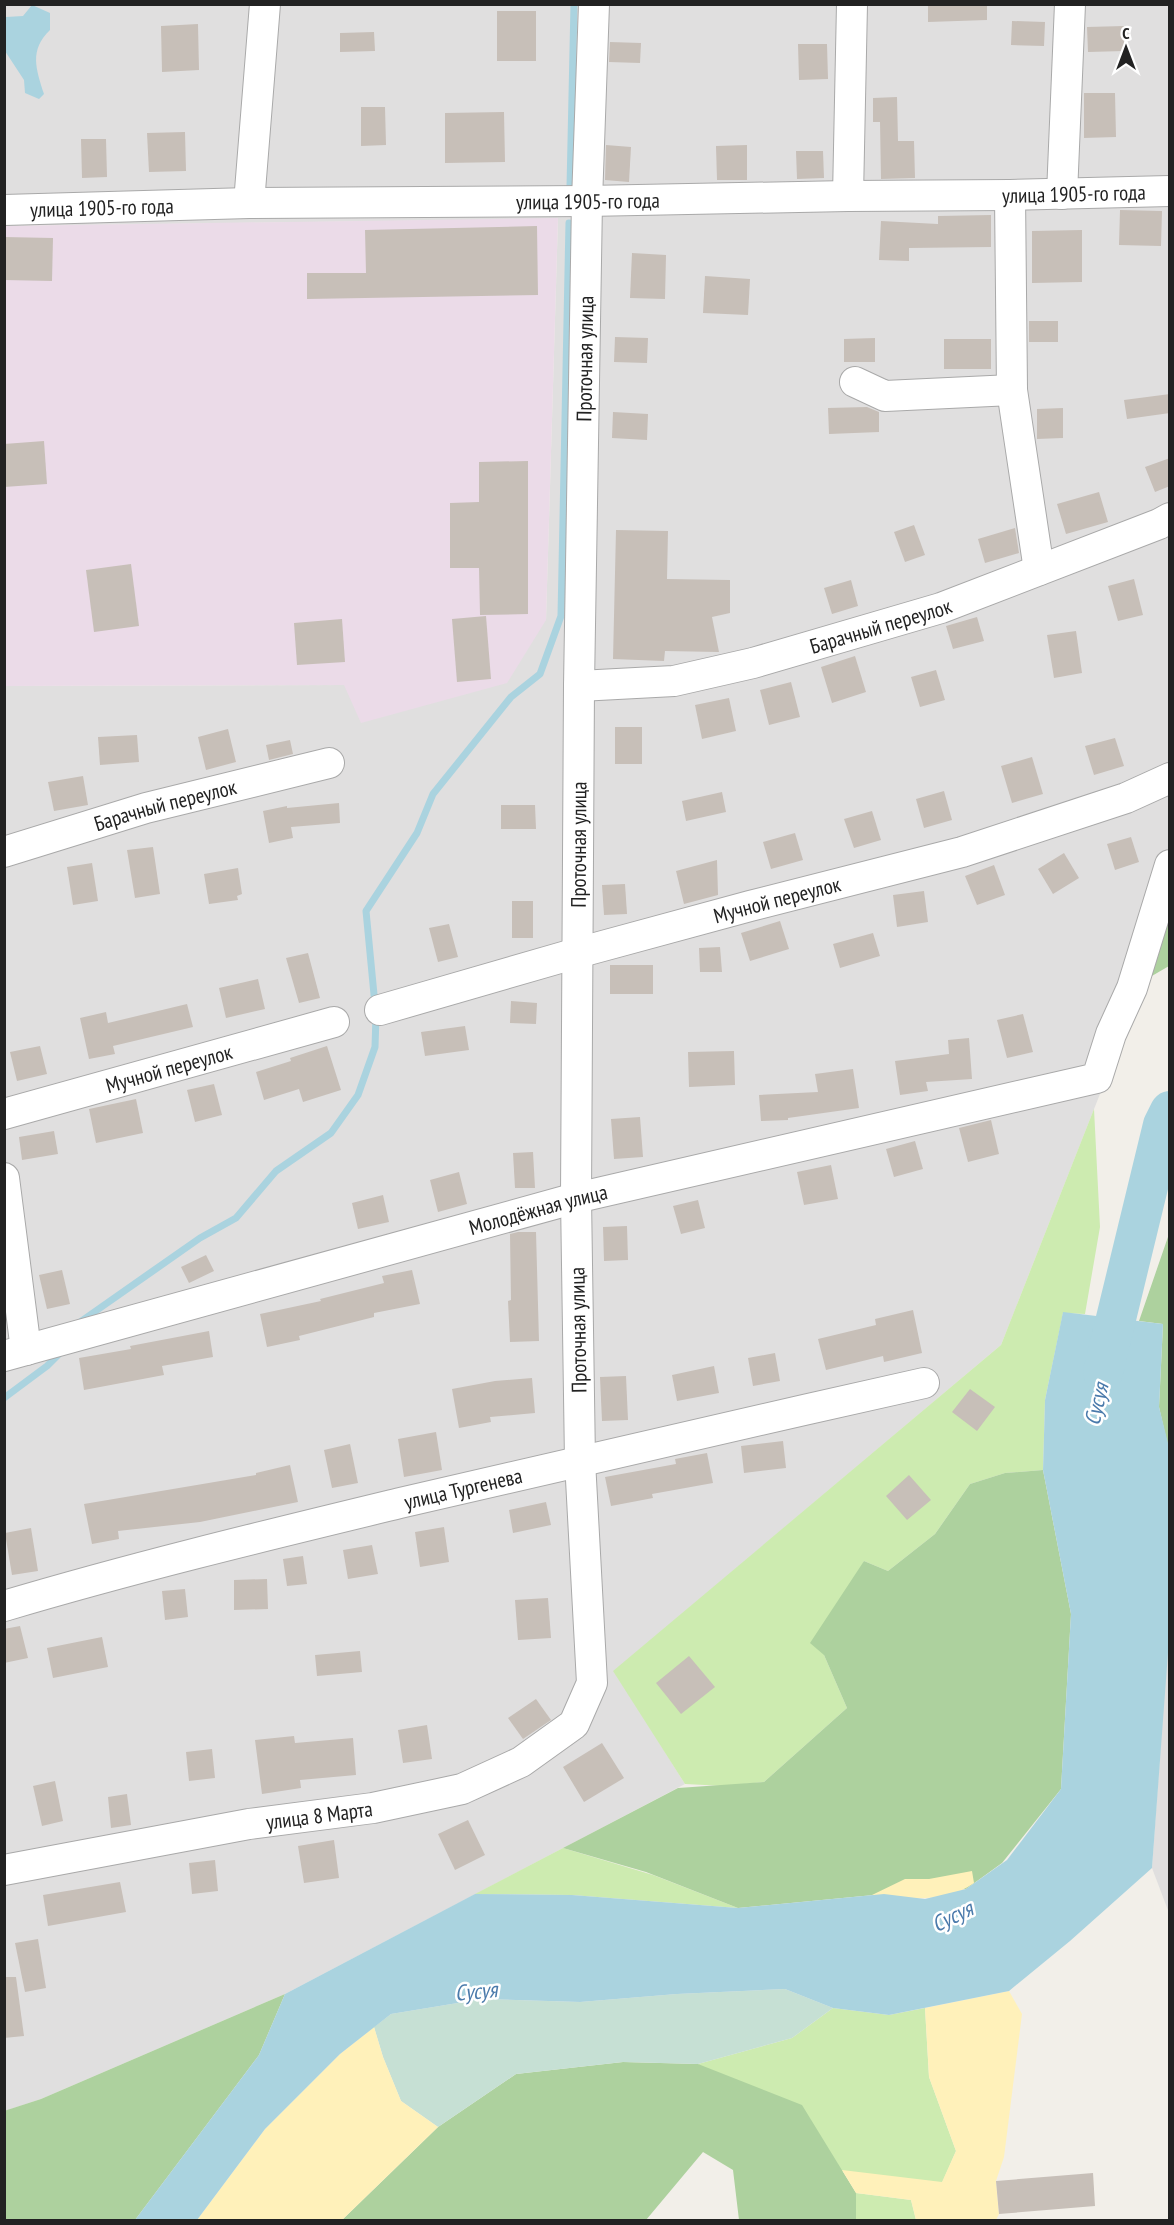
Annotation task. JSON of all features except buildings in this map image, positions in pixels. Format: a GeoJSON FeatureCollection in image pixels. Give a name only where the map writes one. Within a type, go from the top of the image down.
{"type":"FeatureCollection","features":[{"type":"Feature","properties":{"kind":"street"},"geometry":{"type":"LineString","coordinates":[[249,203],[265,4]]}},
{"type":"Feature","properties":{"kind":"street","name":"Проточная улица"},"geometry":{"type":"LineString","coordinates":[[592,1683],[580,1461],[576,1198],[579,686],[587,201],[594,4]]}},
{"type":"Feature","properties":{"kind":"street"},"geometry":{"type":"LineString","coordinates":[[848,196],[852,4]]}},
{"type":"Feature","properties":{"kind":"street"},"geometry":{"type":"LineString","coordinates":[[1062,194],[1070,4]]}},
{"type":"Feature","properties":{"kind":"street","name":"улица 1905-го года"},"geometry":{"type":"LineString","coordinates":[[4,210],[249,203],[587,201],[1170,191]]}},
{"type":"Feature","properties":{"kind":"street"},"geometry":{"type":"LineString","coordinates":[[1010,195],[1012,390],[1039,570]]}},
{"type":"Feature","properties":{"kind":"street"},"geometry":{"type":"LineString","coordinates":[[855,382],[885,396],[1012,390]]}},
{"type":"Feature","properties":{"kind":"street","name":"Барачный переулок"},"geometry":{"type":"LineString","coordinates":[[579,686],[674,681],[753,663],[942,608],[1170,518]]}},
{"type":"Feature","properties":{"kind":"street","name":"Барачный переулок"},"geometry":{"type":"LineString","coordinates":[[4,852],[147,807],[328,763]]}},
{"type":"Feature","properties":{"kind":"street","name":"Мучной переулок"},"geometry":{"type":"LineString","coordinates":[[380,1010],[750,906],[962,852],[1126,798],[1170,778]]}},
{"type":"Feature","properties":{"kind":"street","name":"Молодёжная улица"},"geometry":{"type":"LineString","coordinates":[[15,1353],[576,1198],[1097,1078],[1111,1034],[1132,988],[1170,865]]}},
{"type":"Feature","properties":{"kind":"street","name":"Мучной переулок"},"geometry":{"type":"LineString","coordinates":[[4,1114],[334,1022]]}},
{"type":"Feature","properties":{"kind":"street"},"geometry":{"type":"LineString","coordinates":[[4,1178],[15,1353]]}},
{"type":"Feature","properties":{"kind":"street","name":"улица Тургенева"},"geometry":{"type":"LineString","coordinates":[[4,1606],[308,1526],[580,1461],[924,1383]]}},
{"type":"Feature","properties":{"kind":"street","name":"улица 8 Марта"},"geometry":{"type":"LineString","coordinates":[[4,1870],[249,1824],[373,1808],[462,1789],[521,1762],[574,1724],[592,1683]]}},
{"type":"Feature","properties":{"kind":"shaded area"},"geometry":{"type":"Polygon","coordinates":[[[5,5],[1169,5],[1169,919],[1001,1345],[614,1671],[685,1784],[285,1994],[41,2099],[5,2111],[4,686],[344,685],[546,620],[558,219],[5,226],[5,5]]]}},
{"type":"Feature","properties":{"kind":"shaded area"},"geometry":{"type":"Polygon","coordinates":[[[558,218],[546,620],[507,683],[361,723],[344,685],[5,686],[4,226],[558,218]]]}},
{"type":"Feature","properties":{"kind":"shaded area"},"geometry":{"type":"Polygon","coordinates":[[[1169,1626],[1169,1913],[1152,1868],[1169,1626]]]}},
{"type":"Feature","properties":{"kind":"green space"},"geometry":{"type":"Polygon","coordinates":[[[1169,919],[1169,966],[1145,980],[1169,919]]]}},
{"type":"Feature","properties":{"kind":"green space"},"geometry":{"type":"Polygon","coordinates":[[[1094,1109],[1100,1227],[1085,1314],[1063,1313],[1045,1400],[1043,1470],[1005,1473],[970,1484],[935,1534],[888,1571],[864,1561],[824,1655],[847,1708],[764,1782],[724,1786],[685,1784],[613,1671],[1001,1345],[1094,1109]]]}},
{"type":"Feature","properties":{"kind":"green space"},"geometry":{"type":"Polygon","coordinates":[[[1169,1234],[1169,1451],[1159,1407],[1163,1324],[1139,1321],[1169,1234]]]}},
{"type":"Feature","properties":{"kind":"green space"},"geometry":{"type":"Polygon","coordinates":[[[1043,1470],[1071,1614],[1061,1789],[1002,1863],[966,1889],[884,1894],[738,1908],[646,1872],[563,1848],[678,1788],[764,1782],[847,1708],[824,1655],[810,1643],[864,1561],[888,1571],[935,1534],[970,1484],[1005,1473],[1043,1470]]]}},
{"type":"Feature","properties":{"kind":"green space"},"geometry":{"type":"Polygon","coordinates":[[[563,1848],[653,1875],[738,1908],[572,1895],[475,1894],[563,1848]]]}},
{"type":"Feature","properties":{"kind":"green space"},"geometry":{"type":"Polygon","coordinates":[[[785,1989],[833,2008],[792,2038],[698,2064],[623,2062],[516,2074],[438,2127],[401,2101],[383,2057],[374,2027],[391,2014],[482,1999],[580,2002],[677,1994],[785,1989]]]}},
{"type":"Feature","properties":{"kind":"green space"},"geometry":{"type":"Polygon","coordinates":[[[285,1994],[259,2055],[135,2220],[5,2220],[4,2111],[41,2099],[285,1994]]]}},
{"type":"Feature","properties":{"kind":"green space"},"geometry":{"type":"Polygon","coordinates":[[[833,2008],[889,2015],[925,2008],[929,2077],[956,2151],[942,2183],[842,2171],[856,2193],[911,2200],[916,2220],[856,2220],[856,2208],[698,2064],[792,2038],[833,2008]]]}},
{"type":"Feature","properties":{"kind":"green space"},"geometry":{"type":"Polygon","coordinates":[[[623,2062],[698,2064],[802,2105],[856,2193],[856,2220],[739,2220],[733,2170],[703,2152],[646,2220],[342,2220],[438,2127],[516,2074],[623,2062]]]}},
{"type":"Feature","properties":{"kind":"sand"},"geometry":{"type":"Polygon","coordinates":[[[972,1871],[974,1883],[951,1894],[925,1898],[872,1895],[905,1879],[929,1879],[972,1871]]]}},
{"type":"Feature","properties":{"kind":"sand"},"geometry":{"type":"Polygon","coordinates":[[[1009,1991],[1022,2014],[1004,2157],[996,2181],[999,2214],[996,2220],[916,2220],[911,2200],[856,2193],[842,2170],[942,2182],[956,2151],[929,2077],[925,2008],[1009,1991]]]}},
{"type":"Feature","properties":{"kind":"sand"},"geometry":{"type":"Polygon","coordinates":[[[374,2027],[383,2057],[401,2101],[438,2127],[342,2220],[197,2220],[265,2129],[340,2054],[374,2027]]]}},
{"type":"Feature","properties":{"kind":"water"},"geometry":{"type":"Polygon","coordinates":[[[32,5],[50,13],[50,30],[43,37],[37,52],[37,68],[44,94],[39,99],[25,93],[24,80],[5,51],[6,17],[23,16],[32,5]]]}},
{"type":"Feature","properties":{"kind":"water"},"geometry":{"type":"Polygon","coordinates":[[[1063,1312],[1163,1324],[1159,1407],[1170,1451],[1170,1626],[1152,1868],[1070,1941],[1009,1991],[889,2015],[833,2008],[785,1989],[677,1994],[580,2002],[482,1999],[391,2014],[340,2054],[265,2129],[197,2220],[135,2220],[259,2055],[285,1994],[475,1894],[572,1895],[738,1908],[884,1894],[925,1899],[966,1889],[1007,1860],[1061,1789],[1071,1614],[1043,1470],[1045,1400],[1063,1312]]]}},
{"type":"Feature","properties":{"kind":"waterway"},"geometry":{"type":"LineString","coordinates":[[570,187],[574,4]]}},
{"type":"Feature","properties":{"kind":"waterway"},"geometry":{"type":"LineString","coordinates":[[375,1005],[366,911],[417,833],[433,794],[511,697],[540,674],[561,616],[569,223]]}},
{"type":"Feature","properties":{"kind":"waterway"},"geometry":{"type":"LineString","coordinates":[[80,1322],[200,1238],[236,1218],[276,1171],[331,1133],[358,1095],[375,1047],[376,1016]]}},
{"type":"Feature","properties":{"kind":"waterway","name":"Сусуя"},"geometry":{"type":"LineString","coordinates":[[1103,1372],[1163,1125],[1170,1111]]}},
{"type":"Feature","properties":{"kind":"waterway"},"geometry":{"type":"LineString","coordinates":[[4,1398],[47,1366],[61,1352]]}}]}
